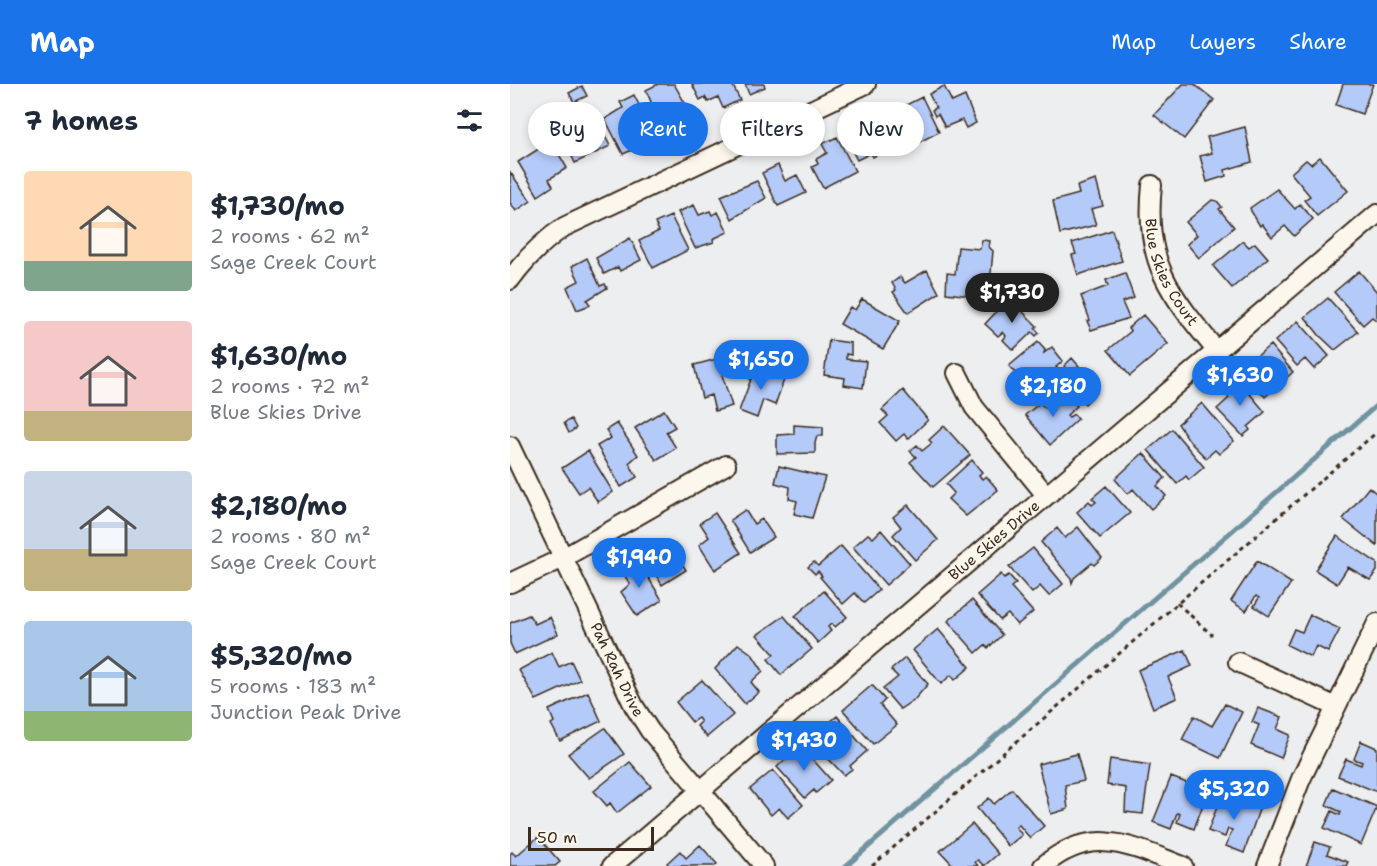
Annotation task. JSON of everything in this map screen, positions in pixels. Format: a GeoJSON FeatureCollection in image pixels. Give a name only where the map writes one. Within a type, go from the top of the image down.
{"type":"FeatureCollection","features":[{"type":"Feature","properties":{"kind":"street"},"geometry":{"type":"LineString","coordinates":[[510,280],[524,260],[542,242],[564,227],[866,84]]}},
{"type":"Feature","properties":{"kind":"street","name":"Blue Skies Court"},"geometry":{"type":"LineString","coordinates":[[1152,185],[1150,233],[1155,257],[1164,280],[1177,303],[1216,350]]}},
{"type":"Feature","properties":{"kind":"street","name":"Blue Skies Drive"},"geometry":{"type":"LineString","coordinates":[[612,866],[1377,214]]}},
{"type":"Feature","properties":{"kind":"street"},"geometry":{"type":"LineString","coordinates":[[957,373],[974,406],[1046,495]]}},
{"type":"Feature","properties":{"kind":"street","name":"Pah Rah Drive"},"geometry":{"type":"LineString","coordinates":[[510,446],[634,706],[650,732],[764,866]]}},
{"type":"Feature","properties":{"kind":"street"},"geometry":{"type":"LineString","coordinates":[[510,583],[563,558],[726,465]]}},
{"type":"Feature","properties":{"kind":"street"},"geometry":{"type":"LineString","coordinates":[[1267,866],[1301,780],[1334,706],[1377,622]]}},
{"type":"Feature","properties":{"kind":"street"},"geometry":{"type":"LineString","coordinates":[[1238,662],[1334,706]]}},
{"type":"Feature","properties":{"kind":"street"},"geometry":{"type":"LineString","coordinates":[[1043,866],[1069,848],[1106,840],[1123,843],[1183,866]]}},
{"type":"Feature","properties":{"kind":"path"},"geometry":{"type":"LineString","coordinates":[[872,866],[1377,432]]}},
{"type":"Feature","properties":{"kind":"path"},"geometry":{"type":"LineString","coordinates":[[1177,603],[1212,635]]}},
{"type":"Feature","properties":{"kind":"building"},"geometry":{"type":"Polygon","coordinates":[[[658,84],[674,84],[684,102],[651,102],[646,90],[658,84]]]}},
{"type":"Feature","properties":{"kind":"building"},"geometry":{"type":"Polygon","coordinates":[[[692,84],[732,84],[740,100],[720,102],[718,97],[708,102],[705,97],[700,100],[692,84]]]}},
{"type":"Feature","properties":{"kind":"building"},"geometry":{"type":"Polygon","coordinates":[[[745,84],[764,84],[765,87],[749,94],[745,84]]]}},
{"type":"Feature","properties":{"kind":"building"},"geometry":{"type":"Polygon","coordinates":[[[1183,84],[1194,84],[1214,100],[1184,139],[1154,115],[1183,84]]]}},
{"type":"Feature","properties":{"kind":"building"},"geometry":{"type":"Polygon","coordinates":[[[1343,84],[1373,84],[1362,114],[1336,105],[1343,84]]]}},
{"type":"Feature","properties":{"kind":"building"},"geometry":{"type":"Polygon","coordinates":[[[582,86],[587,96],[574,102],[569,93],[582,86]]]}},
{"type":"Feature","properties":{"kind":"building"},"geometry":{"type":"Polygon","coordinates":[[[944,86],[952,102],[965,96],[976,123],[966,128],[962,120],[945,127],[938,114],[935,116],[932,110],[936,108],[929,94],[944,86]]]}},
{"type":"Feature","properties":{"kind":"building"},"geometry":{"type":"Polygon","coordinates":[[[634,95],[638,102],[620,102],[634,95]]]}},
{"type":"Feature","properties":{"kind":"building"},"geometry":{"type":"Polygon","coordinates":[[[922,97],[939,132],[924,140],[924,102],[912,102],[922,97]]]}},
{"type":"Feature","properties":{"kind":"building"},"geometry":{"type":"Polygon","coordinates":[[[618,111],[618,144],[606,121],[606,118],[618,111]]]}},
{"type":"Feature","properties":{"kind":"building"},"geometry":{"type":"Polygon","coordinates":[[[1245,127],[1252,162],[1225,170],[1226,176],[1207,182],[1200,156],[1212,153],[1207,137],[1245,127]]]}},
{"type":"Feature","properties":{"kind":"building"},"geometry":{"type":"Polygon","coordinates":[[[837,137],[837,156],[847,156],[855,171],[823,188],[812,167],[818,164],[816,159],[827,153],[825,143],[837,137]]]}},
{"type":"Feature","properties":{"kind":"building"},"geometry":{"type":"Polygon","coordinates":[[[528,156],[560,156],[567,168],[549,179],[553,186],[538,196],[518,162],[528,156]]]}},
{"type":"Feature","properties":{"kind":"building"},"geometry":{"type":"Polygon","coordinates":[[[572,156],[589,156],[575,163],[572,156]]]}},
{"type":"Feature","properties":{"kind":"building"},"geometry":{"type":"Polygon","coordinates":[[[1320,157],[1348,191],[1317,216],[1304,200],[1310,196],[1291,173],[1306,160],[1311,164],[1320,157]]]}},
{"type":"Feature","properties":{"kind":"building"},"geometry":{"type":"Polygon","coordinates":[[[778,165],[785,181],[797,175],[806,193],[778,206],[762,173],[778,165]]]}},
{"type":"Feature","properties":{"kind":"building"},"geometry":{"type":"Polygon","coordinates":[[[510,172],[531,201],[516,211],[510,203],[510,172]]]}},
{"type":"Feature","properties":{"kind":"building"},"geometry":{"type":"Polygon","coordinates":[[[1096,180],[1103,206],[1091,209],[1096,225],[1060,234],[1053,201],[1079,194],[1077,186],[1096,180]]]}},
{"type":"Feature","properties":{"kind":"building"},"geometry":{"type":"Polygon","coordinates":[[[757,181],[766,198],[732,219],[721,196],[757,181]]]}},
{"type":"Feature","properties":{"kind":"building"},"geometry":{"type":"Polygon","coordinates":[[[1277,189],[1295,209],[1300,204],[1313,219],[1294,236],[1285,226],[1272,237],[1262,224],[1260,226],[1251,211],[1250,208],[1277,189]]]}},
{"type":"Feature","properties":{"kind":"building"},"geometry":{"type":"Polygon","coordinates":[[[1212,200],[1217,201],[1222,207],[1219,209],[1234,227],[1199,258],[1187,244],[1197,235],[1186,222],[1212,200]]]}},
{"type":"Feature","properties":{"kind":"building"},"geometry":{"type":"Polygon","coordinates":[[[694,205],[699,215],[710,211],[712,215],[718,212],[728,232],[713,239],[714,242],[695,248],[678,212],[694,205]]]}},
{"type":"Feature","properties":{"kind":"building"},"geometry":{"type":"Polygon","coordinates":[[[671,216],[688,250],[653,268],[639,241],[659,231],[655,223],[671,216]]]}},
{"type":"Feature","properties":{"kind":"building"},"geometry":{"type":"Polygon","coordinates":[[[1112,230],[1122,261],[1078,275],[1072,255],[1076,254],[1072,243],[1112,230]]]}},
{"type":"Feature","properties":{"kind":"building"},"geometry":{"type":"Polygon","coordinates":[[[630,238],[641,260],[620,271],[618,267],[604,274],[596,258],[630,238]]]}},
{"type":"Feature","properties":{"kind":"building"},"geometry":{"type":"Polygon","coordinates":[[[982,240],[990,241],[989,247],[993,251],[990,284],[973,283],[971,296],[946,293],[947,273],[955,274],[958,247],[980,249],[982,240]]]}},
{"type":"Feature","properties":{"kind":"building"},"geometry":{"type":"Polygon","coordinates":[[[1243,241],[1249,247],[1255,243],[1268,258],[1232,288],[1213,266],[1243,241]]]}},
{"type":"Feature","properties":{"kind":"building"},"geometry":{"type":"Polygon","coordinates":[[[587,258],[600,286],[605,284],[607,288],[587,300],[590,305],[577,310],[567,287],[579,281],[572,266],[587,258]]]}},
{"type":"Feature","properties":{"kind":"building"},"geometry":{"type":"Polygon","coordinates":[[[927,270],[939,293],[908,313],[893,292],[896,290],[892,283],[900,277],[905,283],[927,270]]]}},
{"type":"Feature","properties":{"kind":"building"},"geometry":{"type":"Polygon","coordinates":[[[1359,271],[1377,292],[1377,321],[1372,317],[1363,325],[1334,292],[1359,271]]]}},
{"type":"Feature","properties":{"kind":"building"},"geometry":{"type":"Polygon","coordinates":[[[1125,273],[1134,298],[1122,302],[1129,318],[1091,330],[1087,321],[1090,320],[1081,296],[1108,286],[1106,280],[1125,273]]]}},
{"type":"Feature","properties":{"kind":"building"},"geometry":{"type":"Polygon","coordinates":[[[1009,298],[1037,326],[1035,328],[1039,333],[1036,336],[1032,332],[1013,350],[1003,340],[1006,336],[1003,332],[998,336],[985,324],[1009,298]]]}},
{"type":"Feature","properties":{"kind":"building"},"geometry":{"type":"Polygon","coordinates":[[[1328,298],[1358,332],[1335,350],[1305,317],[1328,298]]]}},
{"type":"Feature","properties":{"kind":"building"},"geometry":{"type":"Polygon","coordinates":[[[862,299],[900,321],[883,349],[840,324],[850,307],[855,310],[862,299]]]}},
{"type":"Feature","properties":{"kind":"building"},"geometry":{"type":"Polygon","coordinates":[[[1143,315],[1168,344],[1130,376],[1108,350],[1131,331],[1128,328],[1143,315]]]}},
{"type":"Feature","properties":{"kind":"building"},"geometry":{"type":"Polygon","coordinates":[[[1298,321],[1329,356],[1314,369],[1305,359],[1297,366],[1275,341],[1298,321]]]}},
{"type":"Feature","properties":{"kind":"building"},"geometry":{"type":"Polygon","coordinates":[[[829,340],[851,343],[851,355],[846,354],[846,359],[866,361],[863,388],[844,385],[845,378],[824,375],[829,340]]]}},
{"type":"Feature","properties":{"kind":"building"},"geometry":{"type":"Polygon","coordinates":[[[1038,342],[1045,350],[1044,353],[1052,347],[1063,361],[1056,367],[1059,370],[1023,402],[1010,387],[1020,379],[1009,366],[1038,342]]]}},
{"type":"Feature","properties":{"kind":"building"},"geometry":{"type":"Polygon","coordinates":[[[1270,345],[1293,372],[1265,397],[1248,377],[1262,364],[1256,357],[1270,345]]]}},
{"type":"Feature","properties":{"kind":"building"},"geometry":{"type":"Polygon","coordinates":[[[1072,358],[1079,366],[1070,374],[1064,366],[1072,358]]]}},
{"type":"Feature","properties":{"kind":"building"},"geometry":{"type":"Polygon","coordinates":[[[717,359],[732,406],[715,411],[711,395],[702,398],[694,365],[717,359]]]}},
{"type":"Feature","properties":{"kind":"building"},"geometry":{"type":"Polygon","coordinates":[[[756,366],[785,377],[775,405],[763,400],[757,418],[739,411],[751,379],[747,377],[750,369],[755,370],[756,366]]]}},
{"type":"Feature","properties":{"kind":"building"},"geometry":{"type":"Polygon","coordinates":[[[1235,376],[1265,412],[1248,427],[1250,430],[1243,436],[1217,409],[1229,398],[1221,388],[1235,376]]]}},
{"type":"Feature","properties":{"kind":"building"},"geometry":{"type":"Polygon","coordinates":[[[1085,379],[1097,392],[1085,404],[1073,391],[1085,379]]]}},
{"type":"Feature","properties":{"kind":"building"},"geometry":{"type":"Polygon","coordinates":[[[903,390],[928,420],[908,439],[904,434],[896,441],[880,423],[888,416],[882,410],[903,390]]]}},
{"type":"Feature","properties":{"kind":"building"},"geometry":{"type":"Polygon","coordinates":[[[1065,392],[1077,406],[1067,415],[1069,417],[1074,414],[1078,419],[1050,445],[1025,415],[1040,403],[1045,408],[1065,392]]]}},
{"type":"Feature","properties":{"kind":"building"},"geometry":{"type":"Polygon","coordinates":[[[1202,403],[1234,441],[1219,454],[1215,450],[1206,458],[1191,443],[1178,424],[1202,403]]]}},
{"type":"Feature","properties":{"kind":"building"},"geometry":{"type":"Polygon","coordinates":[[[664,410],[675,427],[666,432],[676,448],[656,460],[635,428],[664,410]]]}},
{"type":"Feature","properties":{"kind":"building"},"geometry":{"type":"Polygon","coordinates":[[[571,419],[576,428],[569,433],[564,423],[571,419]]]}},
{"type":"Feature","properties":{"kind":"building"},"geometry":{"type":"Polygon","coordinates":[[[617,423],[638,455],[629,463],[637,477],[621,487],[597,446],[611,438],[606,430],[617,423]]]}},
{"type":"Feature","properties":{"kind":"building"},"geometry":{"type":"Polygon","coordinates":[[[794,425],[823,427],[823,436],[817,436],[815,453],[777,454],[777,435],[794,434],[794,425]]]}},
{"type":"Feature","properties":{"kind":"building"},"geometry":{"type":"Polygon","coordinates":[[[944,426],[970,455],[933,487],[910,462],[916,457],[910,451],[917,445],[922,451],[932,443],[929,440],[944,426]]]}},
{"type":"Feature","properties":{"kind":"building"},"geometry":{"type":"Polygon","coordinates":[[[1172,429],[1204,467],[1189,480],[1186,476],[1177,484],[1148,450],[1172,429]]]}},
{"type":"Feature","properties":{"kind":"building"},"geometry":{"type":"Polygon","coordinates":[[[588,451],[613,492],[598,502],[588,487],[579,493],[562,468],[588,451]]]}},
{"type":"Feature","properties":{"kind":"building"},"geometry":{"type":"Polygon","coordinates":[[[1143,453],[1165,478],[1157,486],[1166,496],[1151,509],[1133,489],[1128,494],[1115,479],[1143,453]]]}},
{"type":"Feature","properties":{"kind":"building"},"geometry":{"type":"Polygon","coordinates":[[[972,460],[982,472],[979,475],[982,479],[986,476],[998,490],[966,516],[948,499],[954,493],[946,484],[972,460]]]}},
{"type":"Feature","properties":{"kind":"building"},"geometry":{"type":"Polygon","coordinates":[[[779,466],[825,477],[812,518],[794,514],[797,501],[789,499],[790,487],[775,483],[779,466]]]}},
{"type":"Feature","properties":{"kind":"building"},"geometry":{"type":"Polygon","coordinates":[[[1106,486],[1130,513],[1100,538],[1077,512],[1089,501],[1092,505],[1096,502],[1092,498],[1106,486]]]}},
{"type":"Feature","properties":{"kind":"building"},"geometry":{"type":"Polygon","coordinates":[[[1369,487],[1377,494],[1377,546],[1343,519],[1369,487]]]}},
{"type":"Feature","properties":{"kind":"building"},"geometry":{"type":"Polygon","coordinates":[[[908,505],[938,540],[915,560],[893,535],[901,527],[893,517],[908,505]]]}},
{"type":"Feature","properties":{"kind":"building"},"geometry":{"type":"Polygon","coordinates":[[[745,510],[754,524],[762,519],[774,537],[750,552],[730,520],[745,510]]]}},
{"type":"Feature","properties":{"kind":"building"},"geometry":{"type":"Polygon","coordinates":[[[715,513],[741,553],[715,570],[699,545],[709,537],[700,523],[715,513]]]}},
{"type":"Feature","properties":{"kind":"building"},"geometry":{"type":"Polygon","coordinates":[[[1078,527],[1102,558],[1074,578],[1072,583],[1071,578],[1041,542],[1057,528],[1065,538],[1078,527]]]}},
{"type":"Feature","properties":{"kind":"building"},"geometry":{"type":"Polygon","coordinates":[[[881,530],[910,564],[886,585],[853,547],[868,534],[873,538],[881,530]]]}},
{"type":"Feature","properties":{"kind":"building"},"geometry":{"type":"Polygon","coordinates":[[[1337,536],[1377,563],[1377,571],[1370,580],[1348,567],[1337,584],[1315,570],[1337,536]]]}},
{"type":"Feature","properties":{"kind":"building"},"geometry":{"type":"Polygon","coordinates":[[[659,543],[667,557],[675,551],[686,570],[662,585],[643,553],[659,543]]]}},
{"type":"Feature","properties":{"kind":"building"},"geometry":{"type":"Polygon","coordinates":[[[841,546],[879,590],[864,603],[855,593],[843,604],[820,577],[822,576],[818,571],[815,574],[808,567],[814,562],[818,566],[841,546]]]}},
{"type":"Feature","properties":{"kind":"building"},"geometry":{"type":"Polygon","coordinates":[[[1033,548],[1063,584],[1049,596],[1040,586],[1032,593],[1009,567],[1033,548]]]}},
{"type":"Feature","properties":{"kind":"building"},"geometry":{"type":"Polygon","coordinates":[[[637,559],[662,600],[637,616],[621,592],[630,584],[621,570],[637,559]]]}},
{"type":"Feature","properties":{"kind":"building"},"geometry":{"type":"Polygon","coordinates":[[[1257,561],[1291,583],[1269,616],[1254,606],[1259,598],[1256,596],[1246,611],[1231,601],[1257,561]]]}},
{"type":"Feature","properties":{"kind":"building"},"geometry":{"type":"Polygon","coordinates":[[[1001,574],[1004,578],[1009,575],[1016,583],[1011,587],[1033,612],[1017,625],[1008,614],[1000,620],[977,595],[1001,574]]]}},
{"type":"Feature","properties":{"kind":"building"},"geometry":{"type":"Polygon","coordinates":[[[824,591],[847,617],[835,627],[831,624],[828,627],[831,631],[818,643],[795,616],[824,591]]]}},
{"type":"Feature","properties":{"kind":"building"},"geometry":{"type":"Polygon","coordinates":[[[972,600],[1002,635],[988,648],[985,645],[976,653],[948,621],[972,600]]]}},
{"type":"Feature","properties":{"kind":"building"},"geometry":{"type":"Polygon","coordinates":[[[529,615],[535,624],[550,617],[558,634],[515,654],[510,643],[510,623],[529,615]]]}},
{"type":"Feature","properties":{"kind":"building"},"geometry":{"type":"Polygon","coordinates":[[[1310,615],[1340,629],[1328,652],[1316,646],[1311,657],[1287,645],[1294,629],[1302,632],[1310,615]]]}},
{"type":"Feature","properties":{"kind":"building"},"geometry":{"type":"Polygon","coordinates":[[[784,616],[812,649],[781,675],[768,659],[774,654],[757,635],[784,616]]]}},
{"type":"Feature","properties":{"kind":"building"},"geometry":{"type":"Polygon","coordinates":[[[938,629],[970,667],[955,680],[951,675],[941,684],[913,650],[938,629]]]}},
{"type":"Feature","properties":{"kind":"building"},"geometry":{"type":"Polygon","coordinates":[[[738,644],[752,654],[763,671],[751,682],[759,692],[745,704],[715,669],[738,644]]]}},
{"type":"Feature","properties":{"kind":"building"},"geometry":{"type":"Polygon","coordinates":[[[1185,650],[1192,666],[1168,677],[1177,698],[1153,708],[1138,670],[1185,650]]]}},
{"type":"Feature","properties":{"kind":"building"},"geometry":{"type":"Polygon","coordinates":[[[552,652],[559,667],[571,661],[580,680],[536,700],[519,670],[552,652]]]}},
{"type":"Feature","properties":{"kind":"building"},"geometry":{"type":"Polygon","coordinates":[[[905,658],[928,684],[915,699],[900,709],[883,689],[898,677],[891,670],[905,658]]]}},
{"type":"Feature","properties":{"kind":"building"},"geometry":{"type":"Polygon","coordinates":[[[702,680],[733,715],[707,737],[697,726],[701,722],[698,718],[692,722],[676,702],[702,680]]]}},
{"type":"Feature","properties":{"kind":"building"},"geometry":{"type":"Polygon","coordinates":[[[872,685],[885,700],[880,705],[897,725],[873,744],[843,710],[872,685]]]}},
{"type":"Feature","properties":{"kind":"building"},"geometry":{"type":"Polygon","coordinates":[[[588,692],[601,721],[560,741],[551,724],[554,722],[549,710],[588,692]]]}},
{"type":"Feature","properties":{"kind":"building"},"geometry":{"type":"Polygon","coordinates":[[[1225,704],[1242,712],[1220,758],[1182,740],[1194,716],[1212,726],[1225,704]]]}},
{"type":"Feature","properties":{"kind":"building"},"geometry":{"type":"Polygon","coordinates":[[[1258,708],[1282,717],[1277,729],[1290,735],[1281,758],[1251,745],[1259,725],[1252,722],[1258,708]]]}},
{"type":"Feature","properties":{"kind":"building"},"geometry":{"type":"Polygon","coordinates":[[[837,716],[867,751],[850,766],[852,769],[844,775],[818,748],[831,737],[823,728],[837,716]]]}},
{"type":"Feature","properties":{"kind":"building"},"geometry":{"type":"Polygon","coordinates":[[[605,728],[624,754],[589,778],[568,754],[605,728]]]}},
{"type":"Feature","properties":{"kind":"building"},"geometry":{"type":"Polygon","coordinates":[[[1361,741],[1377,748],[1377,792],[1338,776],[1346,759],[1361,765],[1362,762],[1354,759],[1361,741]]]}},
{"type":"Feature","properties":{"kind":"building"},"geometry":{"type":"Polygon","coordinates":[[[800,745],[831,780],[816,793],[814,790],[805,798],[777,767],[800,745]]]}},
{"type":"Feature","properties":{"kind":"building"},"geometry":{"type":"Polygon","coordinates":[[[1077,754],[1084,781],[1065,785],[1068,809],[1051,814],[1038,764],[1077,754]]]}},
{"type":"Feature","properties":{"kind":"building"},"geometry":{"type":"Polygon","coordinates":[[[1110,759],[1150,765],[1143,814],[1125,812],[1126,788],[1107,785],[1110,759]]]}},
{"type":"Feature","properties":{"kind":"building"},"geometry":{"type":"Polygon","coordinates":[[[630,762],[651,786],[617,813],[610,803],[607,806],[594,791],[630,762]]]}},
{"type":"Feature","properties":{"kind":"building"},"geometry":{"type":"Polygon","coordinates":[[[773,770],[803,805],[788,818],[779,808],[771,815],[750,789],[773,770]]]}},
{"type":"Feature","properties":{"kind":"building"},"geometry":{"type":"Polygon","coordinates":[[[1171,777],[1208,791],[1194,829],[1177,822],[1180,814],[1177,813],[1171,829],[1153,822],[1171,777]]]}},
{"type":"Feature","properties":{"kind":"building"},"geometry":{"type":"Polygon","coordinates":[[[1333,788],[1377,807],[1361,845],[1324,828],[1332,811],[1340,815],[1341,812],[1326,805],[1333,788]]]}},
{"type":"Feature","properties":{"kind":"building"},"geometry":{"type":"Polygon","coordinates":[[[1012,789],[1044,826],[1030,838],[1019,825],[1016,827],[1022,835],[1008,846],[977,808],[989,798],[994,804],[1012,789]]]}},
{"type":"Feature","properties":{"kind":"building"},"geometry":{"type":"Polygon","coordinates":[[[1222,793],[1260,807],[1244,853],[1226,846],[1232,830],[1228,829],[1225,837],[1208,831],[1222,793]]]}},
{"type":"Feature","properties":{"kind":"building"},"geometry":{"type":"Polygon","coordinates":[[[972,824],[998,854],[984,866],[978,860],[975,862],[978,866],[954,866],[940,851],[972,824]]]}},
{"type":"Feature","properties":{"kind":"building"},"geometry":{"type":"Polygon","coordinates":[[[538,837],[560,862],[555,866],[510,866],[510,854],[512,852],[516,856],[538,837]]]}},
{"type":"Feature","properties":{"kind":"building"},"geometry":{"type":"Polygon","coordinates":[[[1315,842],[1330,847],[1327,854],[1348,862],[1346,866],[1306,866],[1315,842]]]}},
{"type":"Feature","properties":{"kind":"building"},"geometry":{"type":"Polygon","coordinates":[[[700,845],[717,864],[715,866],[669,866],[667,863],[680,851],[686,858],[700,845]]]}},
{"type":"Feature","properties":{"kind":"waterway"},"geometry":{"type":"LineString","coordinates":[[846,866],[1377,405]]}}]}
